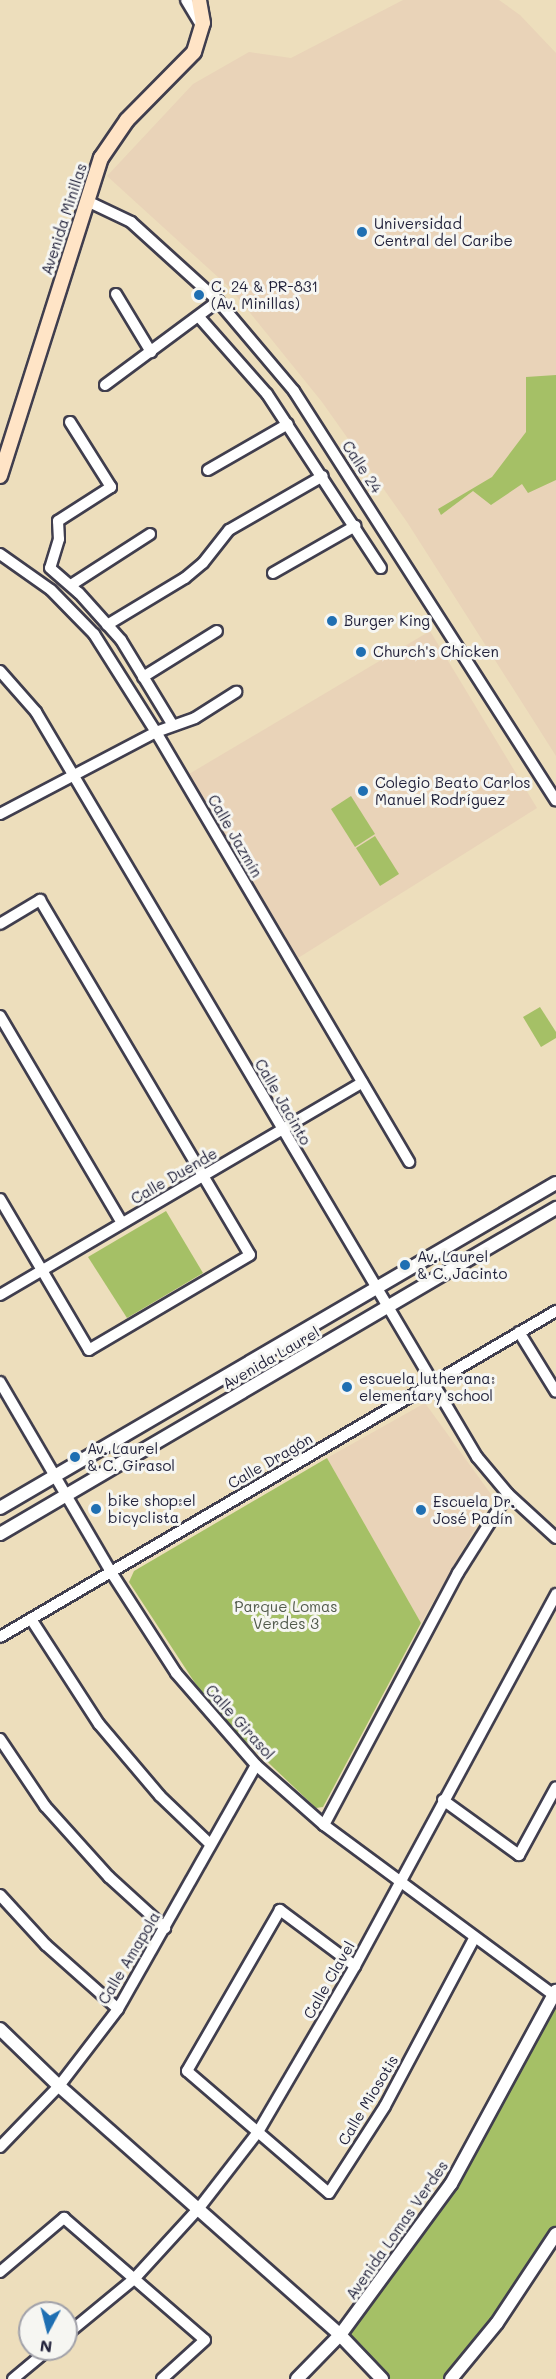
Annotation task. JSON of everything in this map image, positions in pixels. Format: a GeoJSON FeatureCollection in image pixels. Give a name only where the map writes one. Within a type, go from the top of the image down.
{"type":"FeatureCollection","features":[{"type":"Feature","properties":{"kind":"main road","name":"Avenida Minillas"},"geometry":{"type":"LineString","coordinates":[[0,476],[101,158],[127,120],[194,52],[202,27],[199,0]]}},
{"type":"Feature","properties":{"kind":"street"},"geometry":{"type":"LineString","coordinates":[[186,0],[202,27]]}},
{"type":"Feature","properties":{"kind":"street","name":"Calle 24"},"geometry":{"type":"LineString","coordinates":[[87,201],[131,222],[218,300],[294,391],[556,800]]}},
{"type":"Feature","properties":{"kind":"street"},"geometry":{"type":"LineString","coordinates":[[116,294],[151,352]]}},
{"type":"Feature","properties":{"kind":"street"},"geometry":{"type":"LineString","coordinates":[[105,385],[218,300]]}},
{"type":"Feature","properties":{"kind":"street"},"geometry":{"type":"LineString","coordinates":[[199,316],[267,394],[323,476],[381,568]]}},
{"type":"Feature","properties":{"kind":"street"},"geometry":{"type":"LineString","coordinates":[[70,422],[111,487],[58,521],[58,539],[50,568],[71,585],[107,625],[172,724]]}},
{"type":"Feature","properties":{"kind":"street"},"geometry":{"type":"LineString","coordinates":[[208,470],[288,424]]}},
{"type":"Feature","properties":{"kind":"street"},"geometry":{"type":"LineString","coordinates":[[107,625],[185,578],[229,530],[323,476]]}},
{"type":"Feature","properties":{"kind":"street"},"geometry":{"type":"LineString","coordinates":[[273,573],[355,526]]}},
{"type":"Feature","properties":{"kind":"street"},"geometry":{"type":"LineString","coordinates":[[71,585],[150,534]]}},
{"type":"Feature","properties":{"kind":"street","name":"Calle Jazmín"},"geometry":{"type":"LineString","coordinates":[[0,554],[51,590],[94,634],[156,732],[409,1162]]}},
{"type":"Feature","properties":{"kind":"street"},"geometry":{"type":"LineString","coordinates":[[143,677],[217,631]]}},
{"type":"Feature","properties":{"kind":"street","name":"Calle Jacinto"},"geometry":{"type":"LineString","coordinates":[[0,671],[36,712],[431,1384],[477,1457],[508,1494],[556,1538]]}},
{"type":"Feature","properties":{"kind":"street"},"geometry":{"type":"LineString","coordinates":[[0,814],[172,724],[195,718],[236,692]]}},
{"type":"Feature","properties":{"kind":"street"},"geometry":{"type":"LineString","coordinates":[[0,924],[40,900],[250,1255],[89,1350],[0,1199]]}},
{"type":"Feature","properties":{"kind":"street"},"geometry":{"type":"LineString","coordinates":[[0,1016],[122,1223]]}},
{"type":"Feature","properties":{"kind":"street","name":"Calle Duende"},"geometry":{"type":"LineString","coordinates":[[0,1294],[362,1083]]}},
{"type":"Feature","properties":{"kind":"street","name":"Avenida Laurel"},"geometry":{"type":"LineString","coordinates":[[0,1509],[556,1183]]}},
{"type":"Feature","properties":{"kind":"street","name":"Avenida Laurel"},"geometry":{"type":"LineString","coordinates":[[0,1534],[556,1208]]}},
{"type":"Feature","properties":{"kind":"street","name":"Calle Dragón"},"geometry":{"type":"LineString","coordinates":[[0,1637],[556,1311]]}},
{"type":"Feature","properties":{"kind":"street"},"geometry":{"type":"LineString","coordinates":[[519,1332],[556,1392]]}},
{"type":"Feature","properties":{"kind":"street","name":"Calle Girasol"},"geometry":{"type":"LineString","coordinates":[[0,1382],[111,1572],[176,1673],[256,1765],[324,1825],[555,1993]]}},
{"type":"Feature","properties":{"kind":"street"},"geometry":{"type":"LineString","coordinates":[[324,1825],[458,1573],[508,1494]]}},
{"type":"Feature","properties":{"kind":"street","name":"Calle Clavel"},"geometry":{"type":"LineString","coordinates":[[78,2325],[134,2279],[199,2208],[258,2132],[355,1966],[556,1594]]}},
{"type":"Feature","properties":{"kind":"street"},"geometry":{"type":"LineString","coordinates":[[31,1619],[99,1724],[160,1796],[210,1844]]}},
{"type":"Feature","properties":{"kind":"street"},"geometry":{"type":"LineString","coordinates":[[0,1739],[45,1806],[109,1877],[165,1928]]}},
{"type":"Feature","properties":{"kind":"street","name":"Calle Amapola"},"geometry":{"type":"LineString","coordinates":[[0,2147],[59,2086],[118,2009],[256,1765]]}},
{"type":"Feature","properties":{"kind":"street"},"geometry":{"type":"LineString","coordinates":[[443,1800],[519,1855],[556,1787]]}},
{"type":"Feature","properties":{"kind":"street"},"geometry":{"type":"LineString","coordinates":[[0,1895],[46,1945],[118,2009]]}},
{"type":"Feature","properties":{"kind":"street"},"geometry":{"type":"LineString","coordinates":[[258,2132],[187,2071],[279,1910],[355,1966]]}},
{"type":"Feature","properties":{"kind":"street","name":"Calle Miosotis"},"geometry":{"type":"LineString","coordinates":[[258,2132],[329,2193],[385,2106],[475,1937]]}},
{"type":"Feature","properties":{"kind":"street","name":"Avenida Lomas Verdes"},"geometry":{"type":"LineString","coordinates":[[297,2379],[340,2335],[451,2184],[555,1993]]}},
{"type":"Feature","properties":{"kind":"street"},"geometry":{"type":"LineString","coordinates":[[0,2029],[59,2086],[340,2335],[382,2379]]}},
{"type":"Feature","properties":{"kind":"street"},"geometry":{"type":"LineString","coordinates":[[0,2272],[64,2218],[205,2340],[162,2379]]}},
{"type":"Feature","properties":{"kind":"street"},"geometry":{"type":"LineString","coordinates":[[451,2379],[497,2323],[556,2234]]}},
{"type":"Feature","properties":{"kind":"street"},"geometry":{"type":"LineString","coordinates":[[13,2379],[35,2361]]}},
{"type":"Feature","properties":{"kind":"shaded area","name":"Universidad Central del Caribe"},"geometry":{"type":"Polygon","coordinates":[[[403,0],[499,0],[520,15],[556,53],[556,756],[407,522],[322,402],[230,288],[107,176],[193,84],[249,52],[291,58],[403,0]]]}},
{"type":"Feature","properties":{"kind":"shaded area","name":"Colegio Beato Carlos Manuel Rodríguez"},"geometry":{"type":"Polygon","coordinates":[[[430,631],[537,808],[298,958],[189,774],[430,631]]]}},
{"type":"Feature","properties":{"kind":"shaded area","name":"Escuela Dr. José Padín"},"geometry":{"type":"Polygon","coordinates":[[[425,1403],[493,1497],[421,1623],[327,1458],[425,1403]]]}},
{"type":"Feature","properties":{"kind":"green space"},"geometry":{"type":"Polygon","coordinates":[[[556,375],[556,480],[528,493],[522,484],[491,505],[473,491],[441,515],[438,509],[492,477],[526,432],[526,377],[556,375]]]}},
{"type":"Feature","properties":{"kind":"green space"},"geometry":{"type":"Polygon","coordinates":[[[351,796],[375,834],[355,847],[331,809],[351,796]]]}},
{"type":"Feature","properties":{"kind":"green space"},"geometry":{"type":"Polygon","coordinates":[[[375,836],[399,874],[380,886],[356,848],[375,836]]]}},
{"type":"Feature","properties":{"kind":"green space"},"geometry":{"type":"Polygon","coordinates":[[[540,1007],[556,1032],[556,1038],[541,1047],[523,1017],[540,1007]]]}},
{"type":"Feature","properties":{"kind":"green space"},"geometry":{"type":"Polygon","coordinates":[[[166,1211],[203,1273],[127,1318],[88,1257],[166,1211]]]}},
{"type":"Feature","properties":{"kind":"green space","name":"Parque Lomas Verdes 3"},"geometry":{"type":"Polygon","coordinates":[[[327,1458],[421,1623],[323,1807],[316,1808],[234,1730],[197,1686],[129,1582],[134,1571],[327,1458]]]}},
{"type":"Feature","properties":{"kind":"green space"},"geometry":{"type":"Polygon","coordinates":[[[556,1991],[556,2234],[451,2379],[382,2379],[340,2335],[451,2184],[556,1991]]]}},
{"type":"Feature","properties":{"kind":"place","name":"Universidad Central del Caribe"},"geometry":{"type":"Point","coordinates":[362,232]}},
{"type":"Feature","properties":{"kind":"place","name":"C. 24 & PR-831 (Av. Minillas)"},"geometry":{"type":"Point","coordinates":[199,295]}},
{"type":"Feature","properties":{"kind":"place","name":"Burger King"},"geometry":{"type":"Point","coordinates":[332,621]}},
{"type":"Feature","properties":{"kind":"place","name":"Church's Chicken"},"geometry":{"type":"Point","coordinates":[361,652]}},
{"type":"Feature","properties":{"kind":"place","name":"Colegio Beato Carlos Manuel Rodríguez"},"geometry":{"type":"Point","coordinates":[363,791]}},
{"type":"Feature","properties":{"kind":"place","name":"Av. Laurel & C. Jacinto"},"geometry":{"type":"Point","coordinates":[405,1265]}},
{"type":"Feature","properties":{"kind":"place","name":"escuela lutherana: elementary school"},"geometry":{"type":"Point","coordinates":[347,1387]}},
{"type":"Feature","properties":{"kind":"place","name":"Av. Laurel & C. Girasol"},"geometry":{"type":"Point","coordinates":[75,1457]}},
{"type":"Feature","properties":{"kind":"place","name":"bike shop:el bicyclista"},"geometry":{"type":"Point","coordinates":[96,1509]}},
{"type":"Feature","properties":{"kind":"place","name":"Escuela Dr. José Padín"},"geometry":{"type":"Point","coordinates":[421,1510]}}]}
